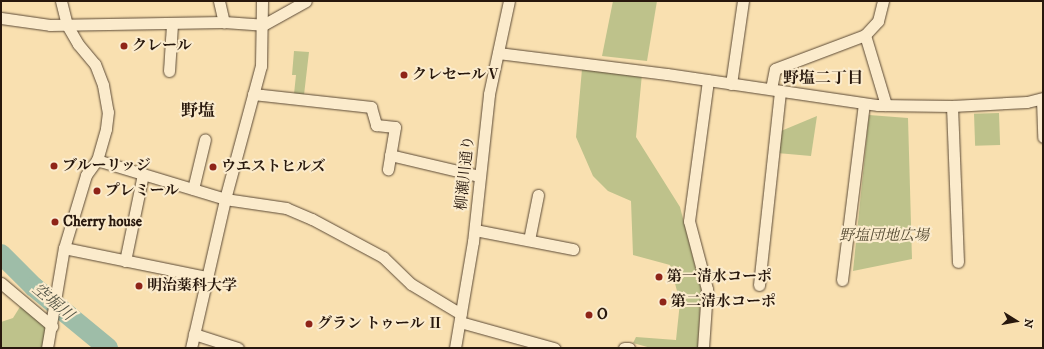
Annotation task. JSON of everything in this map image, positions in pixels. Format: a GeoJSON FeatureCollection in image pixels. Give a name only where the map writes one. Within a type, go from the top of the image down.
{"type":"FeatureCollection","features":[{"type":"Feature","properties":{"kind":"street"},"geometry":{"type":"LineString","coordinates":[[47,348],[64,248],[86,175],[97,160],[106,129],[108,112],[102,85],[95,64],[78,44],[67,25],[61,1]]}},
{"type":"Feature","properties":{"kind":"street"},"geometry":{"type":"LineString","coordinates":[[219,1],[224,22]]}},
{"type":"Feature","properties":{"kind":"street"},"geometry":{"type":"LineString","coordinates":[[191,348],[225,199],[261,66],[263,25],[262,1]]}},
{"type":"Feature","properties":{"kind":"street"},"geometry":{"type":"LineString","coordinates":[[1,18],[50,25],[224,22],[263,25],[306,1]]}},
{"type":"Feature","properties":{"kind":"street","name":"柳瀬川通り"},"geometry":{"type":"LineString","coordinates":[[456,348],[475,230],[479,176],[489,94],[509,1]]}},
{"type":"Feature","properties":{"kind":"street"},"geometry":{"type":"LineString","coordinates":[[731,84],[743,1]]}},
{"type":"Feature","properties":{"kind":"street"},"geometry":{"type":"LineString","coordinates":[[759,285],[776,90],[775,69],[865,35],[878,21],[883,1]]}},
{"type":"Feature","properties":{"kind":"street"},"geometry":{"type":"LineString","coordinates":[[169,71],[172,24]]}},
{"type":"Feature","properties":{"kind":"street"},"geometry":{"type":"LineString","coordinates":[[865,35],[886,105]]}},
{"type":"Feature","properties":{"kind":"street"},"geometry":{"type":"LineString","coordinates":[[498,53],[708,80],[864,104],[952,106],[1042,98],[1043,137]]}},
{"type":"Feature","properties":{"kind":"street"},"geometry":{"type":"LineString","coordinates":[[703,348],[707,289],[689,221],[708,80]]}},
{"type":"Feature","properties":{"kind":"street"},"geometry":{"type":"LineString","coordinates":[[253,94],[371,107],[376,125],[395,127],[388,169]]}},
{"type":"Feature","properties":{"kind":"street"},"geometry":{"type":"LineString","coordinates":[[842,280],[864,104]]}},
{"type":"Feature","properties":{"kind":"street"},"geometry":{"type":"LineString","coordinates":[[952,106],[958,262]]}},
{"type":"Feature","properties":{"kind":"street"},"geometry":{"type":"LineString","coordinates":[[193,189],[205,139]]}},
{"type":"Feature","properties":{"kind":"street"},"geometry":{"type":"LineString","coordinates":[[390,155],[479,176]]}},
{"type":"Feature","properties":{"kind":"street"},"geometry":{"type":"LineString","coordinates":[[97,160],[225,199],[286,208],[312,219],[383,257],[412,284],[461,318],[554,348]]}},
{"type":"Feature","properties":{"kind":"street"},"geometry":{"type":"LineString","coordinates":[[125,261],[143,174]]}},
{"type":"Feature","properties":{"kind":"street"},"geometry":{"type":"LineString","coordinates":[[529,240],[538,195]]}},
{"type":"Feature","properties":{"kind":"street"},"geometry":{"type":"LineString","coordinates":[[475,230],[573,249]]}},
{"type":"Feature","properties":{"kind":"street"},"geometry":{"type":"LineString","coordinates":[[64,248],[207,278]]}},
{"type":"Feature","properties":{"kind":"street"},"geometry":{"type":"LineString","coordinates":[[1,283],[52,324]]}},
{"type":"Feature","properties":{"kind":"street"},"geometry":{"type":"LineString","coordinates":[[194,334],[238,348]]}},
{"type":"Feature","properties":{"kind":"street"},"geometry":{"type":"LineString","coordinates":[[624,348],[629,348]]}},
{"type":"Feature","properties":{"kind":"green space"},"geometry":{"type":"Polygon","coordinates":[[[613,1],[657,1],[647,61],[602,56],[613,1]]]}},
{"type":"Feature","properties":{"kind":"green space"},"geometry":{"type":"Polygon","coordinates":[[[294,51],[309,52],[304,95],[294,94],[296,75],[292,75],[294,51]]]}},
{"type":"Feature","properties":{"kind":"green space"},"geometry":{"type":"Polygon","coordinates":[[[582,69],[642,74],[636,137],[680,207],[701,289],[698,348],[651,348],[633,343],[636,337],[676,340],[680,302],[670,265],[633,255],[631,201],[608,191],[593,176],[576,137],[582,69]]]}},
{"type":"Feature","properties":{"kind":"green space"},"geometry":{"type":"Polygon","coordinates":[[[999,113],[1000,145],[975,146],[974,114],[999,113]]]}},
{"type":"Feature","properties":{"kind":"green space","name":"野塩団地広場"},"geometry":{"type":"Polygon","coordinates":[[[869,115],[908,118],[912,259],[853,271],[869,115]]]}},
{"type":"Feature","properties":{"kind":"green space"},"geometry":{"type":"Polygon","coordinates":[[[817,116],[811,156],[777,153],[781,131],[817,116]]]}},
{"type":"Feature","properties":{"kind":"green space"},"geometry":{"type":"Polygon","coordinates":[[[23,302],[52,326],[47,348],[1,348],[1,322],[13,318],[23,302]]]}},
{"type":"Feature","properties":{"kind":"waterway","name":"空堀川"},"geometry":{"type":"LineString","coordinates":[[1,254],[34,287],[108,348]]}},
{"type":"Feature","properties":{"kind":"place","name":"クレール"},"geometry":{"type":"Point","coordinates":[124,46]}},
{"type":"Feature","properties":{"kind":"place","name":"クレセールⅤ"},"geometry":{"type":"Point","coordinates":[404,75]}},
{"type":"Feature","properties":{"kind":"place","name":"ブルーリッジ"},"geometry":{"type":"Point","coordinates":[54,166]}},
{"type":"Feature","properties":{"kind":"place","name":"ウエストヒルズ"},"geometry":{"type":"Point","coordinates":[213,167]}},
{"type":"Feature","properties":{"kind":"place","name":"プレミール"},"geometry":{"type":"Point","coordinates":[97,191]}},
{"type":"Feature","properties":{"kind":"place","name":"Cherry house"},"geometry":{"type":"Point","coordinates":[55,222]}},
{"type":"Feature","properties":{"kind":"place","name":"第一清水コーポ"},"geometry":{"type":"Point","coordinates":[659,277]}},
{"type":"Feature","properties":{"kind":"place","name":"明治薬科大学"},"geometry":{"type":"Point","coordinates":[139,286]}},
{"type":"Feature","properties":{"kind":"place","name":"第二清水コーポ"},"geometry":{"type":"Point","coordinates":[663,302]}},
{"type":"Feature","properties":{"kind":"place","name":"O"},"geometry":{"type":"Point","coordinates":[589,315]}},
{"type":"Feature","properties":{"kind":"place","name":"グラン トゥール Ⅱ"},"geometry":{"type":"Point","coordinates":[309,324]}},
{"type":"Feature","properties":{"kind":"district","name":"野塩二丁目"},"geometry":{"type":"Point","coordinates":[823,78]}},
{"type":"Feature","properties":{"kind":"district","name":"野塩"},"geometry":{"type":"Point","coordinates":[198,112]}}]}
